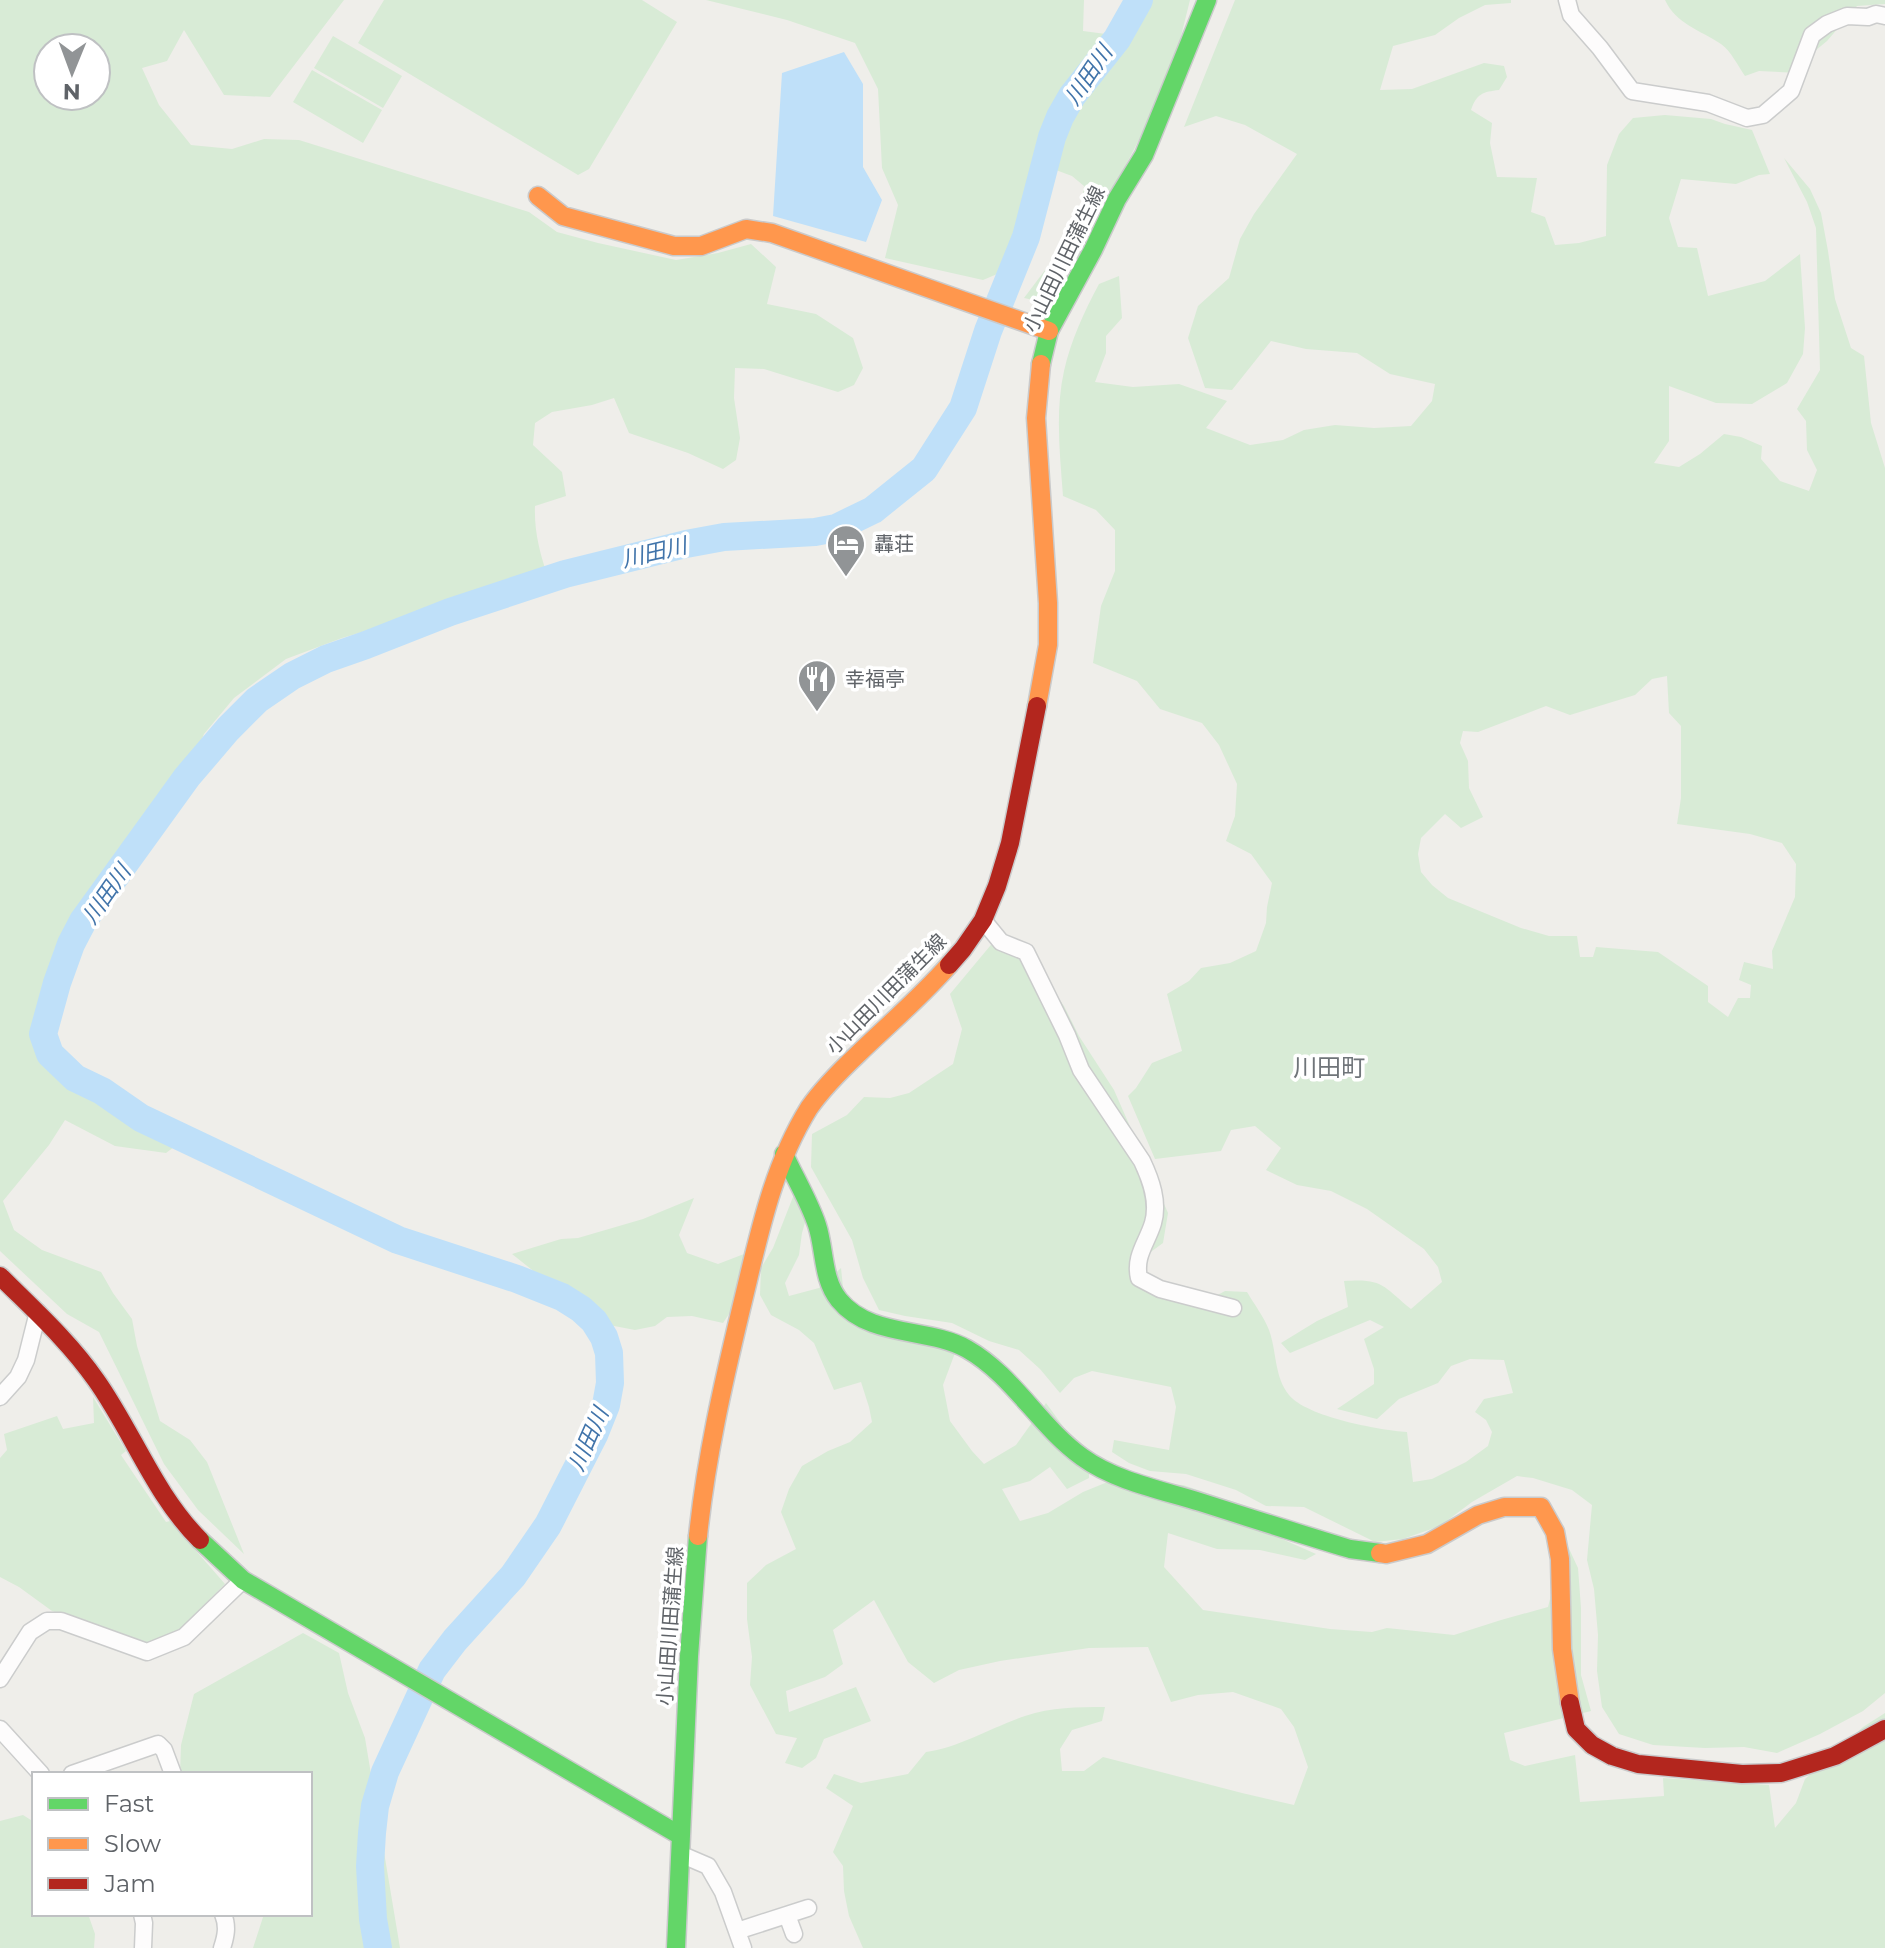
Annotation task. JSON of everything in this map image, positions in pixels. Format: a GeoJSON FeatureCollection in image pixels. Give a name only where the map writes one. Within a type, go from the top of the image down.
{"type":"FeatureCollection","features":[{"type":"Feature","properties":{"kind":"street","name":"小山田川田蒲生線"},"geometry":{"type":"LineString","coordinates":[[676,1948],[692,1598],[704,1481],[765,1207],[784,1154],[800,1122],[828,1083],[963,949],[983,920],[997,886],[1010,843],[1045,666],[1048,603],[1036,418],[1042,328],[1093,250],[1117,199],[1144,155],[1207,0]]}},
{"type":"Feature","properties":{"kind":"street"},"geometry":{"type":"LineString","coordinates":[[1567,0],[1571,15],[1632,91],[1708,103],[1747,118],[1763,115],[1791,91],[1812,35],[1827,24],[1847,16],[1885,16]]}},
{"type":"Feature","properties":{"kind":"street"},"geometry":{"type":"LineString","coordinates":[[538,196],[563,216],[674,246],[701,246],[746,229],[772,233],[1042,328]]}},
{"type":"Feature","properties":{"kind":"street"},"geometry":{"type":"LineString","coordinates":[[983,920],[1001,942],[1026,952],[1081,1070],[1142,1161],[1149,1177],[1154,1213],[1137,1259],[1139,1278],[1160,1289],[1233,1308]]}},
{"type":"Feature","properties":{"kind":"street"},"geometry":{"type":"LineString","coordinates":[[784,1154],[815,1220],[826,1270],[836,1297],[848,1310],[862,1319],[888,1328],[914,1332],[963,1347],[988,1363],[1055,1434],[1096,1466],[1146,1485],[1350,1549],[1386,1554],[1427,1544],[1478,1515],[1504,1507],[1541,1507],[1555,1532],[1560,1559],[1562,1649],[1576,1729],[1592,1745],[1612,1756],[1638,1764],[1742,1774],[1781,1773],[1835,1756],[1885,1729]]}},
{"type":"Feature","properties":{"kind":"street"},"geometry":{"type":"LineString","coordinates":[[0,1276],[38,1312],[96,1379],[162,1493],[205,1546],[243,1580],[680,1845],[708,1866],[723,1892],[743,1948]]}},
{"type":"Feature","properties":{"kind":"street"},"geometry":{"type":"LineString","coordinates":[[0,1397],[18,1377],[26,1360],[38,1312]]}},
{"type":"Feature","properties":{"kind":"street"},"geometry":{"type":"LineString","coordinates":[[0,1679],[30,1632],[47,1621],[61,1621],[147,1652],[184,1637],[243,1580]]}},
{"type":"Feature","properties":{"kind":"street"},"geometry":{"type":"LineString","coordinates":[[0,1729],[39,1772]]}},
{"type":"Feature","properties":{"kind":"street"},"geometry":{"type":"LineString","coordinates":[[82,1772],[158,1744],[164,1750],[172,1772]]}},
{"type":"Feature","properties":{"kind":"street"},"geometry":{"type":"LineString","coordinates":[[737,1931],[808,1908]]}},
{"type":"Feature","properties":{"kind":"street"},"geometry":{"type":"LineString","coordinates":[[787,1915],[794,1934]]}},
{"type":"Feature","properties":{"kind":"street"},"geometry":{"type":"LineString","coordinates":[[142,1916],[143,1948]]}},
{"type":"Feature","properties":{"kind":"street"},"geometry":{"type":"LineString","coordinates":[[222,1948],[227,1924],[224,1916]]}},
{"type":"Feature","properties":{"kind":"green space"},"geometry":{"type":"Polygon","coordinates":[[[0,0],[344,0],[270,97],[224,95],[184,30],[167,61],[142,68],[159,105],[191,145],[232,149],[264,139],[299,140],[529,212],[557,232],[676,260],[751,244],[776,267],[767,304],[816,314],[853,338],[863,368],[854,385],[838,392],[764,369],[735,368],[734,398],[740,438],[736,460],[723,469],[688,453],[629,433],[614,398],[552,412],[535,423],[533,445],[562,472],[566,496],[535,506],[538,542],[548,577],[342,638],[286,659],[234,698],[204,734],[167,821],[90,891],[54,950],[45,1017],[56,1061],[75,1087],[195,1131],[166,1153],[115,1146],[65,1120],[49,1145],[3,1201],[14,1230],[42,1250],[101,1272],[132,1319],[160,1421],[190,1440],[207,1462],[244,1554],[198,1510],[164,1464],[99,1332],[67,1314],[0,1251],[0,0]]]}},
{"type":"Feature","properties":{"kind":"green space"},"geometry":{"type":"Polygon","coordinates":[[[384,0],[642,0],[677,22],[589,169],[578,175],[358,43],[384,0]]]}},
{"type":"Feature","properties":{"kind":"green space"},"geometry":{"type":"Polygon","coordinates":[[[706,0],[1084,0],[1083,31],[1129,37],[1149,0],[1190,0],[1175,60],[1150,119],[1072,267],[1052,276],[1038,301],[1024,298],[1079,225],[1084,186],[1072,176],[1037,163],[1044,221],[1035,247],[1026,262],[983,280],[885,258],[898,205],[882,168],[878,89],[855,43],[787,20],[706,0]]]}},
{"type":"Feature","properties":{"kind":"green space"},"geometry":{"type":"Polygon","coordinates":[[[1235,0],[1511,0],[1511,3],[1485,5],[1435,35],[1393,46],[1380,90],[1412,89],[1484,63],[1504,66],[1507,77],[1499,90],[1481,94],[1471,110],[1492,123],[1490,143],[1497,177],[1537,178],[1531,212],[1545,217],[1555,245],[1606,236],[1607,165],[1619,134],[1633,118],[1665,115],[1711,119],[1752,130],[1770,174],[1736,184],[1681,179],[1669,218],[1678,247],[1697,248],[1708,296],[1765,281],[1800,254],[1805,328],[1803,354],[1787,383],[1752,404],[1716,403],[1669,386],[1669,441],[1654,463],[1679,467],[1724,434],[1741,437],[1762,446],[1761,459],[1780,481],[1809,491],[1817,470],[1807,450],[1806,421],[1797,409],[1820,370],[1816,228],[1807,202],[1784,158],[1810,189],[1821,213],[1835,299],[1851,348],[1864,356],[1871,423],[1885,468],[1885,1693],[1863,1711],[1777,1753],[1744,1747],[1653,1745],[1619,1734],[1602,1707],[1597,1671],[1594,1589],[1587,1560],[1592,1505],[1572,1490],[1517,1476],[1472,1502],[1440,1526],[1403,1539],[1375,1542],[1304,1507],[1266,1506],[1236,1490],[1186,1474],[1150,1471],[1129,1463],[1112,1452],[1114,1440],[1169,1450],[1176,1407],[1171,1387],[1092,1371],[1074,1378],[1060,1393],[1019,1350],[989,1341],[952,1323],[879,1310],[863,1278],[852,1240],[811,1167],[812,1134],[847,1115],[864,1097],[890,1098],[909,1093],[953,1064],[962,1029],[950,994],[1000,934],[1033,963],[1064,1006],[1079,1036],[1114,1090],[1168,1213],[1163,1243],[1137,1262],[1138,1278],[1203,1303],[1225,1291],[1247,1292],[1269,1330],[1278,1372],[1289,1395],[1298,1403],[1327,1416],[1407,1432],[1413,1482],[1432,1479],[1466,1462],[1488,1446],[1492,1432],[1486,1420],[1475,1412],[1484,1399],[1513,1393],[1504,1360],[1470,1359],[1451,1366],[1438,1383],[1399,1399],[1377,1419],[1337,1409],[1374,1384],[1374,1369],[1364,1339],[1384,1327],[1370,1320],[1290,1353],[1281,1343],[1348,1307],[1344,1281],[1375,1282],[1411,1309],[1442,1282],[1438,1267],[1424,1249],[1367,1209],[1331,1191],[1297,1185],[1266,1170],[1281,1148],[1255,1126],[1231,1130],[1221,1151],[1155,1159],[1128,1096],[1152,1063],[1182,1051],[1167,994],[1189,981],[1201,968],[1230,963],[1256,951],[1266,923],[1272,883],[1251,854],[1226,841],[1235,816],[1237,784],[1219,745],[1202,723],[1160,709],[1137,681],[1093,663],[1101,606],[1115,571],[1115,530],[1096,510],[1063,496],[1060,402],[1064,371],[1078,326],[1099,284],[1119,276],[1122,318],[1106,336],[1106,353],[1095,382],[1133,387],[1179,384],[1227,401],[1206,428],[1250,445],[1283,440],[1304,430],[1335,425],[1374,428],[1411,426],[1432,401],[1435,384],[1390,374],[1357,353],[1306,349],[1271,341],[1232,390],[1205,388],[1188,338],[1198,306],[1229,278],[1240,239],[1297,154],[1245,125],[1216,116],[1184,127],[1235,0]],[[1667,676],[1652,679],[1635,695],[1570,715],[1546,706],[1478,732],[1463,731],[1460,743],[1468,761],[1469,788],[1483,817],[1461,828],[1445,814],[1421,838],[1418,854],[1421,872],[1448,898],[1521,928],[1549,936],[1577,936],[1580,957],[1593,957],[1596,947],[1658,952],[1708,986],[1708,1002],[1728,1017],[1738,998],[1750,998],[1751,985],[1739,980],[1744,962],[1773,969],[1772,951],[1795,897],[1796,864],[1782,843],[1750,834],[1677,824],[1681,798],[1681,726],[1669,713],[1667,676]]]}},
{"type":"Feature","properties":{"kind":"green space"},"geometry":{"type":"Polygon","coordinates":[[[1665,0],[1885,0],[1885,4],[1857,6],[1827,41],[1810,55],[1800,73],[1759,71],[1745,76],[1725,47],[1682,21],[1665,0]]]}},
{"type":"Feature","properties":{"kind":"green space"},"geometry":{"type":"Polygon","coordinates":[[[333,36],[402,76],[383,108],[314,68],[333,36]]]}},
{"type":"Feature","properties":{"kind":"green space"},"geometry":{"type":"Polygon","coordinates":[[[312,70],[382,110],[363,143],[293,102],[312,70]]]}},
{"type":"Feature","properties":{"kind":"green space"},"geometry":{"type":"Polygon","coordinates":[[[800,1179],[813,1195],[799,1255],[785,1283],[789,1296],[819,1288],[841,1268],[843,1287],[852,1302],[955,1353],[943,1385],[950,1421],[984,1464],[1016,1445],[1046,1403],[1068,1433],[1089,1452],[1089,1478],[1067,1489],[1050,1467],[1030,1481],[1002,1489],[1020,1521],[1048,1513],[1083,1492],[1110,1481],[1183,1485],[1249,1507],[1282,1539],[1316,1554],[1305,1560],[1260,1550],[1217,1549],[1168,1533],[1164,1567],[1203,1610],[1330,1629],[1372,1632],[1387,1628],[1454,1635],[1548,1607],[1565,1540],[1578,1568],[1581,1675],[1591,1711],[1504,1733],[1510,1760],[1525,1766],[1575,1755],[1580,1802],[1664,1796],[1663,1778],[1769,1785],[1775,1828],[1796,1803],[1805,1779],[1863,1727],[1885,1713],[1885,1948],[863,1948],[849,1916],[843,1866],[833,1852],[853,1806],[826,1788],[834,1774],[861,1783],[908,1774],[926,1752],[952,1746],[1035,1713],[1084,1707],[1105,1707],[1102,1721],[1072,1730],[1060,1749],[1062,1771],[1084,1771],[1103,1757],[1294,1805],[1308,1767],[1294,1727],[1281,1709],[1233,1692],[1198,1695],[1171,1702],[1148,1647],[1089,1648],[1000,1661],[959,1670],[934,1683],[908,1662],[874,1600],[833,1630],[843,1664],[825,1677],[786,1691],[789,1712],[856,1687],[871,1721],[824,1739],[816,1758],[802,1768],[785,1763],[797,1738],[776,1734],[750,1685],[752,1657],[747,1619],[747,1583],[766,1565],[796,1549],[781,1512],[802,1466],[850,1442],[872,1422],[861,1382],[834,1390],[814,1343],[799,1330],[771,1315],[760,1295],[761,1268],[773,1248],[800,1179]]]}},
{"type":"Feature","properties":{"kind":"green space"},"geometry":{"type":"Polygon","coordinates":[[[694,1198],[679,1235],[687,1253],[718,1264],[744,1254],[731,1311],[723,1323],[692,1316],[667,1317],[655,1326],[635,1330],[609,1325],[586,1303],[541,1277],[512,1254],[643,1219],[694,1198]]]}},
{"type":"Feature","properties":{"kind":"green space"},"geometry":{"type":"Polygon","coordinates":[[[93,1397],[126,1451],[121,1455],[166,1522],[170,1521],[225,1584],[178,1631],[151,1645],[52,1611],[0,1577],[0,1458],[7,1450],[4,1434],[57,1416],[63,1429],[94,1423],[93,1397]]]}},
{"type":"Feature","properties":{"kind":"green space"},"geometry":{"type":"Polygon","coordinates":[[[303,1633],[339,1653],[348,1693],[365,1738],[400,1948],[253,1948],[263,1916],[312,1916],[312,1772],[180,1772],[181,1745],[194,1694],[303,1633]]]}},
{"type":"Feature","properties":{"kind":"green space"},"geometry":{"type":"Polygon","coordinates":[[[23,1815],[32,1821],[32,1916],[89,1916],[95,1934],[94,1948],[0,1948],[0,1821],[23,1815]]]}},
{"type":"Feature","properties":{"kind":"water"},"geometry":{"type":"Polygon","coordinates":[[[844,52],[863,84],[863,167],[882,200],[866,242],[773,216],[782,73],[844,52]]]}},
{"type":"Feature","properties":{"kind":"waterway","name":"川田川"},"geometry":{"type":"LineString","coordinates":[[378,1948],[370,1866],[375,1806],[385,1772],[432,1670],[513,1576],[548,1525],[606,1405],[610,1383],[609,1353],[594,1321],[562,1297],[398,1240],[141,1118],[102,1091],[75,1078],[50,1054],[43,1034],[71,944],[83,921],[187,777],[257,700],[292,676],[326,659],[450,612],[565,574],[724,537],[836,528],[873,510],[924,469],[963,408],[988,331],[1026,237],[1060,117],[1072,96],[1117,39],[1139,0]]}},
{"type":"Feature","properties":{"kind":"traffic: fast"},"geometry":{"type":"LineString","coordinates":[[1041,364],[1049,331],[1117,199],[1144,155],[1207,0]]}},
{"type":"Feature","properties":{"kind":"traffic: fast"},"geometry":{"type":"LineString","coordinates":[[784,1154],[817,1225],[830,1283],[839,1300],[852,1312],[867,1321],[935,1337],[967,1349],[998,1372],[1067,1445],[1109,1472],[1350,1549],[1380,1553]]}},
{"type":"Feature","properties":{"kind":"traffic: fast"},"geometry":{"type":"LineString","coordinates":[[676,1948],[689,1656],[698,1536]]}},
{"type":"Feature","properties":{"kind":"traffic: fast"},"geometry":{"type":"LineString","coordinates":[[200,1540],[243,1580],[681,1836]]}},
{"type":"Feature","properties":{"kind":"traffic: slow"},"geometry":{"type":"LineString","coordinates":[[538,196],[563,216],[674,246],[701,246],[746,229],[772,233],[1049,331]]}},
{"type":"Feature","properties":{"kind":"traffic: slow"},"geometry":{"type":"LineString","coordinates":[[1037,706],[1048,645],[1036,418],[1041,364]]}},
{"type":"Feature","properties":{"kind":"traffic: slow"},"geometry":{"type":"LineString","coordinates":[[698,1536],[710,1450],[728,1365],[760,1231],[785,1155],[809,1108],[826,1087],[949,965]]}},
{"type":"Feature","properties":{"kind":"traffic: slow"},"geometry":{"type":"LineString","coordinates":[[1380,1553],[1427,1544],[1478,1515],[1504,1507],[1541,1507],[1555,1532],[1560,1559],[1562,1649],[1570,1703]]}},
{"type":"Feature","properties":{"kind":"traffic: jam"},"geometry":{"type":"LineString","coordinates":[[949,965],[983,920],[997,886],[1010,843],[1037,706]]}},
{"type":"Feature","properties":{"kind":"traffic: jam"},"geometry":{"type":"LineString","coordinates":[[0,1276],[85,1366],[109,1400],[170,1503],[200,1540]]}},
{"type":"Feature","properties":{"kind":"traffic: jam"},"geometry":{"type":"LineString","coordinates":[[1570,1703],[1576,1729],[1592,1745],[1612,1756],[1638,1764],[1742,1774],[1781,1773],[1835,1756],[1885,1729]]}},
{"type":"Feature","properties":{"kind":"place","name":"轟荘"},"geometry":{"type":"Point","coordinates":[846,578]}},
{"type":"Feature","properties":{"kind":"place","name":"幸福亭"},"geometry":{"type":"Point","coordinates":[817,713]}},
{"type":"Feature","properties":{"kind":"district","name":"川田町"},"geometry":{"type":"Point","coordinates":[1329,1068]}}]}
